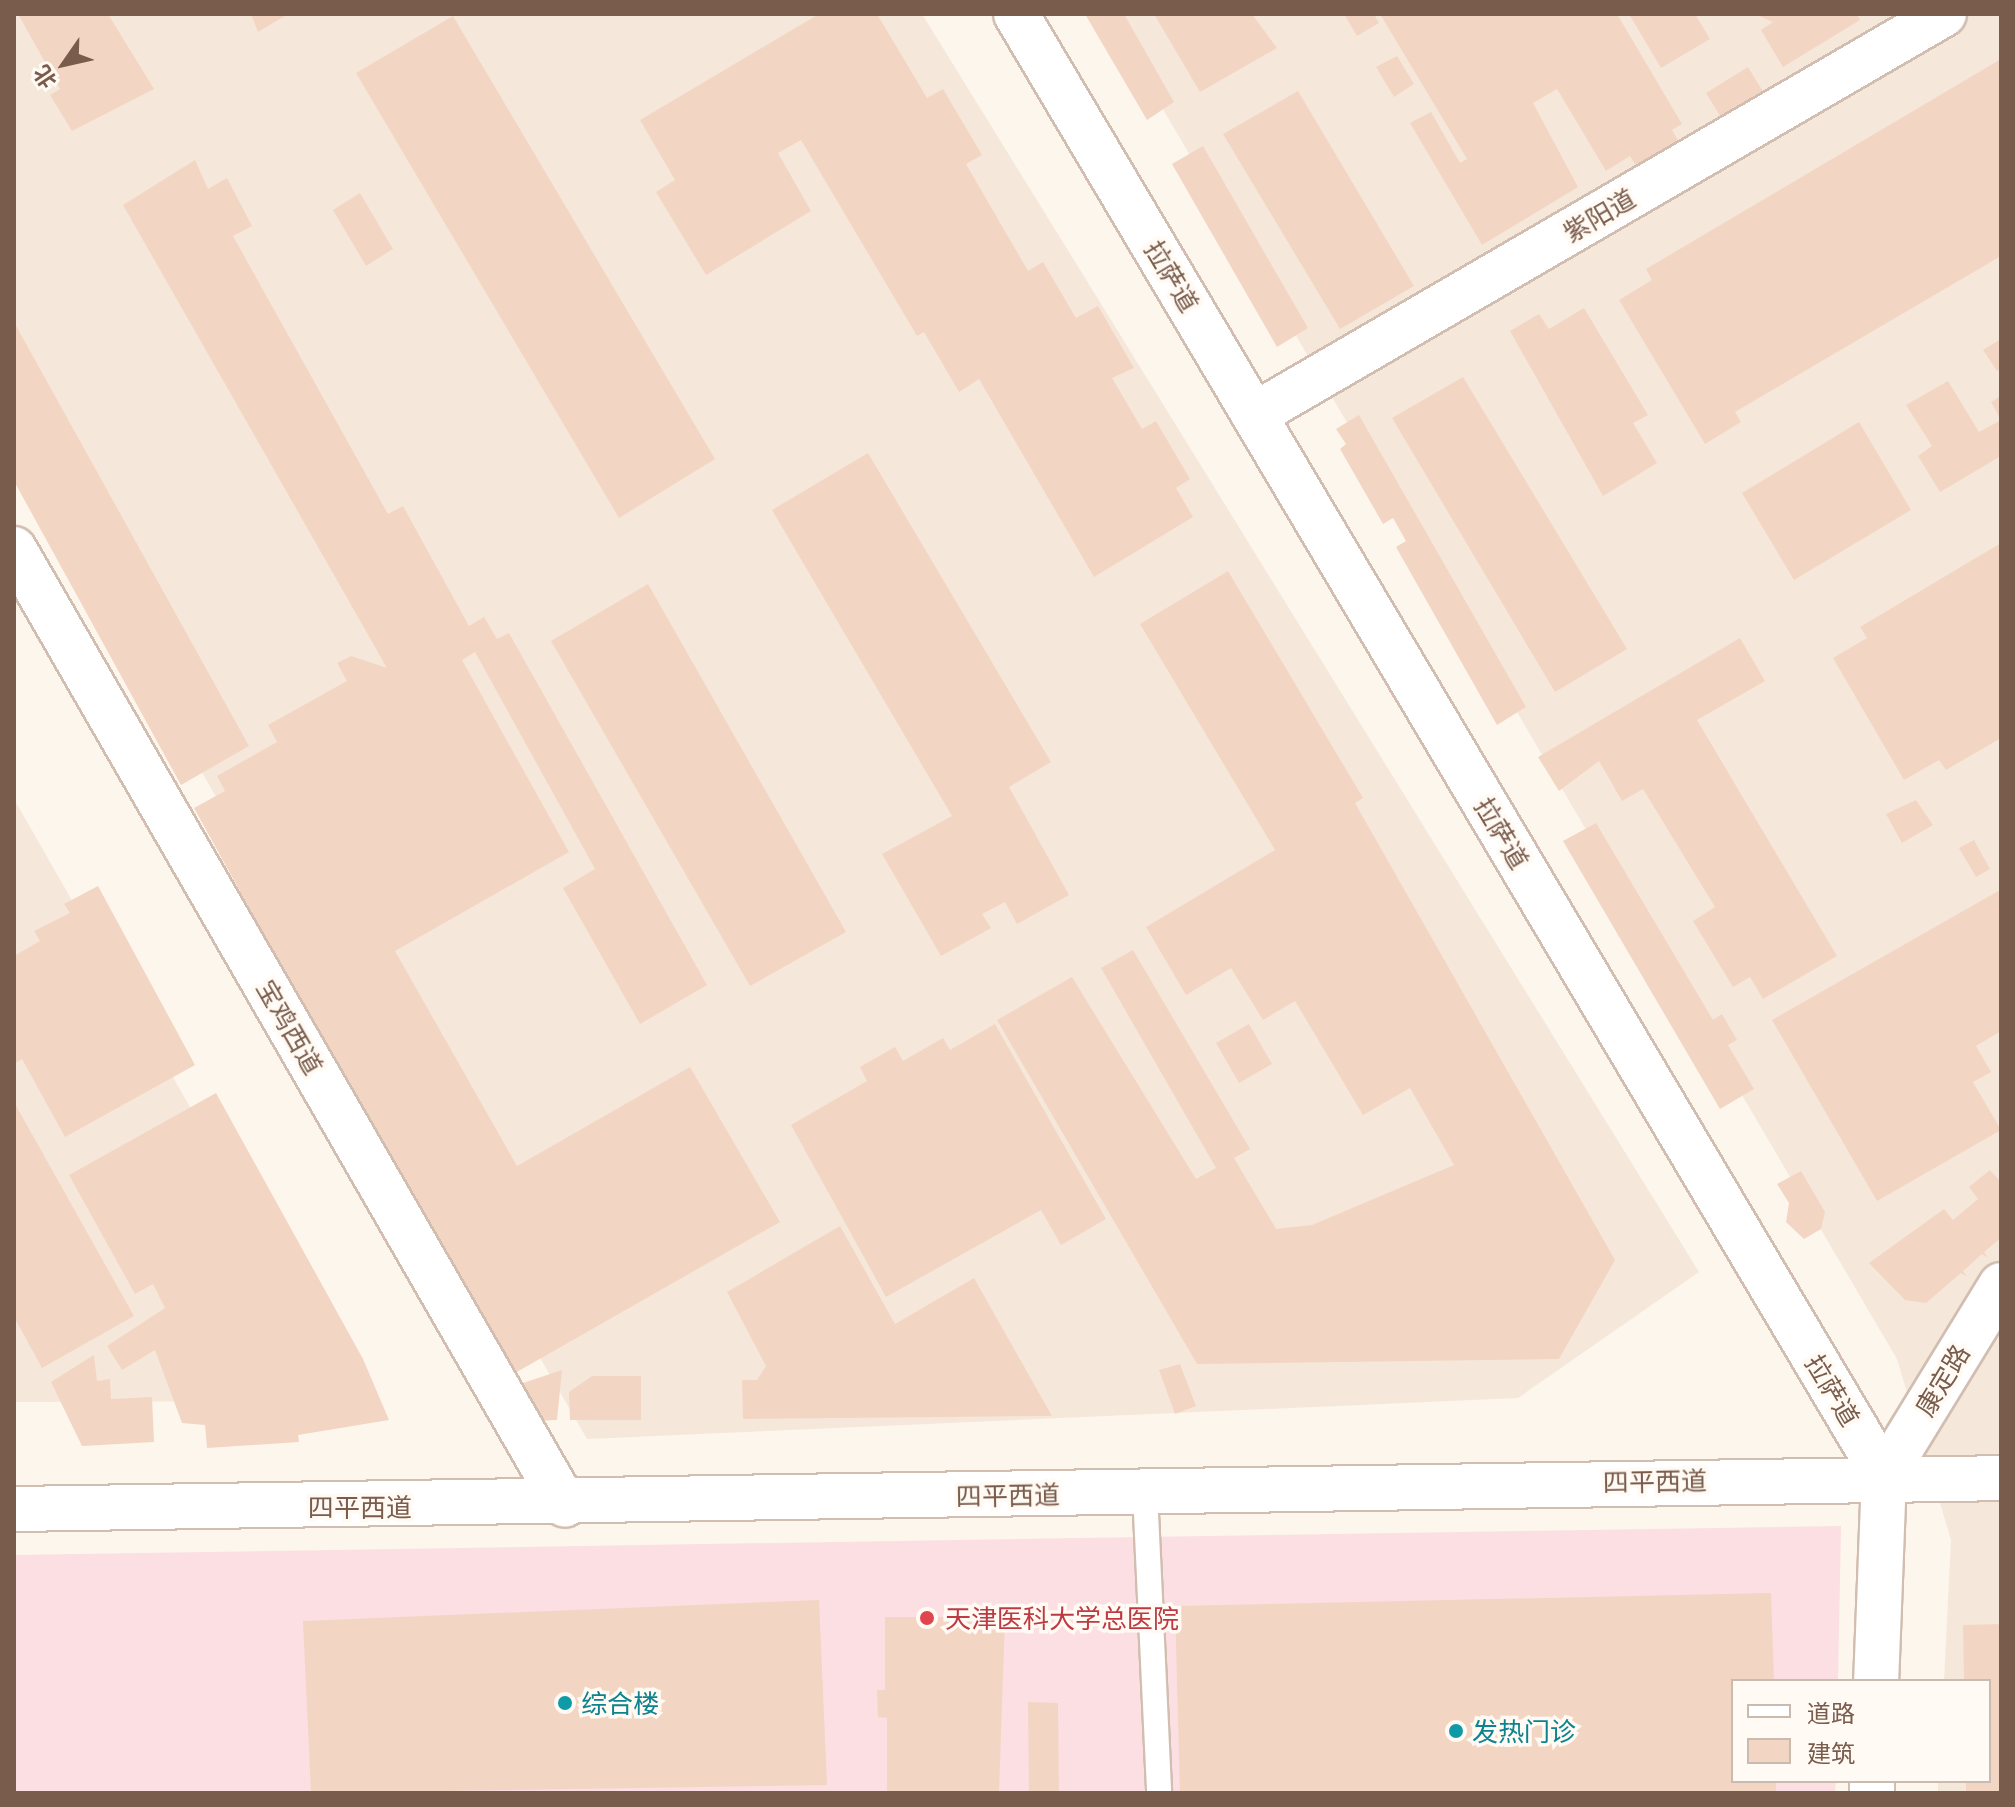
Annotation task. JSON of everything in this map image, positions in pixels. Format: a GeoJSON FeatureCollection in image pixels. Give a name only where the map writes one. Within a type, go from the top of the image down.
{"type":"FeatureCollection","features":[{"type":"Feature","properties":{"kind":"street","name":"拉萨道"},"geometry":{"type":"LineString","coordinates":[[1016,14],[1884,1476]]}},
{"type":"Feature","properties":{"kind":"street","name":"紫阳道"},"geometry":{"type":"LineString","coordinates":[[1254,415],[1944,14]]}},
{"type":"Feature","properties":{"kind":"street","name":"宝鸡西道"},"geometry":{"type":"LineString","coordinates":[[14,549],[565,1505]]}},
{"type":"Feature","properties":{"kind":"street","name":"康定路"},"geometry":{"type":"LineString","coordinates":[[1884,1476],[2001,1285]]}},
{"type":"Feature","properties":{"kind":"street","name":"四平西道"},"geometry":{"type":"LineString","coordinates":[[14,1509],[565,1505],[1884,1476],[2001,1478]]}},
{"type":"Feature","properties":{"kind":"street"},"geometry":{"type":"LineString","coordinates":[[1876,1679],[1884,1476]]}},
{"type":"Feature","properties":{"kind":"lane"},"geometry":{"type":"LineString","coordinates":[[1145,1492],[1159,1793]]}},
{"type":"Feature","properties":{"kind":"shaded area"},"geometry":{"type":"Polygon","coordinates":[[[14,14],[922,14],[1699,1272],[1518,1398],[587,1439],[14,447],[14,14]]]}},
{"type":"Feature","properties":{"kind":"shaded area"},"geometry":{"type":"Polygon","coordinates":[[[1107,14],[2001,14],[2001,1793],[1938,1793],[1938,1783],[1991,1783],[1991,1679],[1944,1679],[1951,1540],[1897,1359],[1107,14]]]}},
{"type":"Feature","properties":{"kind":"shaded area"},"geometry":{"type":"Polygon","coordinates":[[[14,799],[358,1401],[14,1402],[14,799]]]}},
{"type":"Feature","properties":{"kind":"shaded area","name":"天津医科大学总医院"},"geometry":{"type":"Polygon","coordinates":[[[1841,1526],[1838,1679],[1731,1679],[1731,1783],[1836,1783],[1835,1793],[14,1793],[14,1555],[1841,1526]]]}},
{"type":"Feature","properties":{"kind":"building"},"geometry":{"type":"Polygon","coordinates":[[[18,14],[108,14],[154,89],[72,131],[50,95],[60,89],[18,14]]]}},
{"type":"Feature","properties":{"kind":"building"},"geometry":{"type":"Polygon","coordinates":[[[251,14],[288,14],[258,32],[251,14]]]}},
{"type":"Feature","properties":{"kind":"building"},"geometry":{"type":"Polygon","coordinates":[[[819,14],[877,14],[927,98],[943,89],[982,155],[966,164],[1028,271],[1043,262],[1076,318],[1098,306],[1134,368],[1112,378],[1142,429],[1156,421],[1190,479],[1176,488],[1193,517],[1094,577],[979,379],[959,392],[924,332],[917,336],[801,140],[778,153],[811,211],[706,275],[656,192],[675,180],[640,120],[819,14]]]}},
{"type":"Feature","properties":{"kind":"building"},"geometry":{"type":"Polygon","coordinates":[[[1085,14],[1124,14],[1174,102],[1147,120],[1085,14]]]}},
{"type":"Feature","properties":{"kind":"building"},"geometry":{"type":"Polygon","coordinates":[[[1154,14],[1252,14],[1277,48],[1200,92],[1154,14]]]}},
{"type":"Feature","properties":{"kind":"building"},"geometry":{"type":"Polygon","coordinates":[[[1344,14],[1374,14],[1379,23],[1357,36],[1344,14]]]}},
{"type":"Feature","properties":{"kind":"building"},"geometry":{"type":"Polygon","coordinates":[[[1380,14],[1617,14],[1682,124],[1672,130],[1682,147],[1640,172],[1630,156],[1606,171],[1557,89],[1533,103],[1578,187],[1482,245],[1410,123],[1431,112],[1460,163],[1467,159],[1380,14]]]}},
{"type":"Feature","properties":{"kind":"building"},"geometry":{"type":"Polygon","coordinates":[[[1629,14],[1695,14],[1710,39],[1661,68],[1629,14]]]}},
{"type":"Feature","properties":{"kind":"building"},"geometry":{"type":"Polygon","coordinates":[[[1755,14],[1857,14],[1860,20],[1783,67],[1761,30],[1773,22],[1755,14]]]}},
{"type":"Feature","properties":{"kind":"building"},"geometry":{"type":"Polygon","coordinates":[[[453,16],[715,459],[619,518],[356,73],[453,16]]]}},
{"type":"Feature","properties":{"kind":"building"},"geometry":{"type":"Polygon","coordinates":[[[1397,56],[1414,84],[1394,97],[1376,67],[1397,56]]]}},
{"type":"Feature","properties":{"kind":"building"},"geometry":{"type":"Polygon","coordinates":[[[2001,59],[2001,256],[1735,412],[1741,422],[1705,444],[1619,300],[1652,280],[1646,269],[2001,59]]]}},
{"type":"Feature","properties":{"kind":"building"},"geometry":{"type":"Polygon","coordinates":[[[1748,67],[1767,98],[1725,124],[1706,93],[1748,67]]]}},
{"type":"Feature","properties":{"kind":"building"},"geometry":{"type":"Polygon","coordinates":[[[1298,91],[1414,286],[1340,329],[1223,134],[1298,91]]]}},
{"type":"Feature","properties":{"kind":"building"},"geometry":{"type":"Polygon","coordinates":[[[1203,146],[1308,328],[1277,347],[1172,164],[1203,146]]]}},
{"type":"Feature","properties":{"kind":"building"},"geometry":{"type":"Polygon","coordinates":[[[195,160],[208,189],[227,178],[252,226],[233,236],[388,514],[403,506],[469,626],[484,617],[497,639],[509,633],[707,985],[640,1024],[563,888],[595,869],[475,652],[462,660],[569,852],[395,951],[517,1166],[690,1067],[780,1222],[508,1377],[194,808],[225,791],[217,776],[277,742],[268,725],[347,681],[337,663],[351,656],[387,668],[123,205],[195,160]]]}},
{"type":"Feature","properties":{"kind":"building"},"geometry":{"type":"Polygon","coordinates":[[[360,193],[393,249],[366,266],[333,210],[360,193]]]}},
{"type":"Feature","properties":{"kind":"building"},"geometry":{"type":"Polygon","coordinates":[[[1584,308],[1648,415],[1633,423],[1657,463],[1603,496],[1510,331],[1539,314],[1549,329],[1584,308]]]}},
{"type":"Feature","properties":{"kind":"building"},"geometry":{"type":"Polygon","coordinates":[[[14,322],[249,746],[181,785],[14,481],[14,322]]]}},
{"type":"Feature","properties":{"kind":"building"},"geometry":{"type":"Polygon","coordinates":[[[2001,339],[2001,369],[1997,371],[1983,350],[2001,339]]]}},
{"type":"Feature","properties":{"kind":"building"},"geometry":{"type":"Polygon","coordinates":[[[1463,377],[1627,649],[1555,692],[1392,418],[1463,377]]]}},
{"type":"Feature","properties":{"kind":"building"},"geometry":{"type":"Polygon","coordinates":[[[1948,381],[1979,432],[2001,420],[2001,456],[1940,492],[1918,456],[1932,446],[1906,405],[1948,381]]]}},
{"type":"Feature","properties":{"kind":"building"},"geometry":{"type":"Polygon","coordinates":[[[2001,396],[2001,420],[1991,402],[2001,396]]]}},
{"type":"Feature","properties":{"kind":"building"},"geometry":{"type":"Polygon","coordinates":[[[1359,415],[1526,707],[1497,725],[1396,547],[1406,541],[1393,518],[1383,524],[1340,449],[1346,444],[1336,429],[1359,415]]]}},
{"type":"Feature","properties":{"kind":"building"},"geometry":{"type":"Polygon","coordinates":[[[1859,422],[1911,510],[1794,580],[1742,493],[1859,422]]]}},
{"type":"Feature","properties":{"kind":"building"},"geometry":{"type":"Polygon","coordinates":[[[868,453],[1051,762],[1009,787],[1069,895],[1017,924],[1005,902],[982,914],[991,928],[941,956],[882,854],[952,816],[772,510],[868,453]]]}},
{"type":"Feature","properties":{"kind":"building"},"geometry":{"type":"Polygon","coordinates":[[[2001,543],[2001,738],[1946,770],[1939,760],[1904,780],[1833,658],[1867,638],[1860,627],[2001,543]]]}},
{"type":"Feature","properties":{"kind":"building"},"geometry":{"type":"Polygon","coordinates":[[[1228,571],[1363,798],[1355,803],[1615,1260],[1559,1359],[1197,1364],[997,1020],[1072,977],[1196,1179],[1216,1168],[1101,968],[1133,950],[1250,1149],[1234,1158],[1276,1229],[1312,1225],[1454,1165],[1410,1088],[1363,1115],[1295,1001],[1263,1020],[1231,968],[1186,995],[1146,927],[1275,850],[1140,624],[1228,571]]]}},
{"type":"Feature","properties":{"kind":"building"},"geometry":{"type":"Polygon","coordinates":[[[648,584],[846,932],[750,986],[551,641],[648,584]]]}},
{"type":"Feature","properties":{"kind":"building"},"geometry":{"type":"Polygon","coordinates":[[[1740,638],[1765,681],[1697,720],[1837,956],[1763,999],[1750,977],[1733,987],[1693,921],[1715,907],[1643,789],[1622,801],[1599,761],[1559,791],[1538,757],[1740,638]]]}},
{"type":"Feature","properties":{"kind":"building"},"geometry":{"type":"Polygon","coordinates":[[[1916,800],[1933,825],[1902,843],[1886,814],[1916,800]]]}},
{"type":"Feature","properties":{"kind":"building"},"geometry":{"type":"Polygon","coordinates":[[[1596,823],[1713,1020],[1722,1014],[1737,1040],[1728,1045],[1754,1089],[1720,1109],[1563,841],[1596,823]]]}},
{"type":"Feature","properties":{"kind":"building"},"geometry":{"type":"Polygon","coordinates":[[[1974,840],[1990,869],[1976,877],[1959,848],[1974,840]]]}},
{"type":"Feature","properties":{"kind":"building"},"geometry":{"type":"Polygon","coordinates":[[[98,886],[195,1065],[65,1137],[22,1059],[14,1064],[14,956],[40,941],[34,931],[70,913],[64,904],[98,886]]]}},
{"type":"Feature","properties":{"kind":"building"},"geometry":{"type":"Polygon","coordinates":[[[2000,890],[2001,1031],[1976,1046],[1991,1072],[1973,1082],[2001,1130],[1877,1201],[1772,1020],[2000,890]]]}},
{"type":"Feature","properties":{"kind":"building"},"geometry":{"type":"Polygon","coordinates":[[[995,1024],[1106,1219],[1061,1245],[1041,1210],[886,1297],[791,1125],[867,1081],[860,1067],[895,1047],[903,1061],[943,1038],[950,1050],[995,1024]]]}},
{"type":"Feature","properties":{"kind":"building"},"geometry":{"type":"Polygon","coordinates":[[[1249,1024],[1272,1064],[1239,1083],[1216,1043],[1249,1024]]]}},
{"type":"Feature","properties":{"kind":"building"},"geometry":{"type":"Polygon","coordinates":[[[216,1093],[363,1359],[389,1420],[298,1435],[299,1442],[207,1448],[205,1425],[182,1423],[155,1350],[122,1370],[107,1346],[165,1308],[153,1284],[135,1294],[69,1175],[216,1093]]]}},
{"type":"Feature","properties":{"kind":"building"},"geometry":{"type":"Polygon","coordinates":[[[14,1102],[134,1316],[42,1368],[14,1317],[14,1102]]]}},
{"type":"Feature","properties":{"kind":"building"},"geometry":{"type":"Polygon","coordinates":[[[1990,1170],[2001,1182],[2001,1238],[1984,1252],[1988,1258],[1982,1254],[1963,1271],[1967,1277],[1961,1273],[1926,1303],[1905,1300],[1869,1263],[1944,1209],[1953,1220],[1978,1199],[1969,1187],[1990,1170]]]}},
{"type":"Feature","properties":{"kind":"building"},"geometry":{"type":"Polygon","coordinates":[[[1801,1171],[1825,1212],[1821,1229],[1804,1239],[1786,1222],[1789,1203],[1777,1184],[1801,1171]]]}},
{"type":"Feature","properties":{"kind":"building"},"geometry":{"type":"Polygon","coordinates":[[[840,1226],[895,1324],[974,1278],[1052,1416],[743,1419],[742,1380],[757,1380],[766,1366],[727,1292],[840,1226]]]}},
{"type":"Feature","properties":{"kind":"building"},"geometry":{"type":"Polygon","coordinates":[[[94,1355],[97,1381],[110,1379],[111,1399],[152,1397],[154,1442],[82,1446],[51,1382],[94,1355]]]}},
{"type":"Feature","properties":{"kind":"building"},"geometry":{"type":"Polygon","coordinates":[[[1180,1364],[1196,1406],[1175,1414],[1159,1370],[1180,1364]]]}},
{"type":"Feature","properties":{"kind":"building"},"geometry":{"type":"Polygon","coordinates":[[[562,1370],[557,1420],[535,1421],[517,1385],[562,1370]]]}},
{"type":"Feature","properties":{"kind":"building"},"geometry":{"type":"Polygon","coordinates":[[[592,1376],[641,1376],[641,1420],[570,1420],[569,1392],[592,1376]]]}},
{"type":"Feature","properties":{"kind":"building","name":"发热门诊"},"geometry":{"type":"Polygon","coordinates":[[[1771,1593],[1774,1679],[1731,1679],[1731,1783],[1776,1783],[1776,1793],[1180,1793],[1175,1606],[1771,1593]]]}},
{"type":"Feature","properties":{"kind":"building","name":"综合楼"},"geometry":{"type":"Polygon","coordinates":[[[819,1600],[827,1785],[311,1793],[303,1621],[819,1600]]]}},
{"type":"Feature","properties":{"kind":"building"},"geometry":{"type":"Polygon","coordinates":[[[885,1617],[1005,1617],[999,1793],[887,1793],[887,1718],[878,1717],[877,1690],[885,1690],[885,1617]]]}},
{"type":"Feature","properties":{"kind":"building"},"geometry":{"type":"Polygon","coordinates":[[[2001,1624],[2001,1793],[1966,1793],[1966,1783],[1991,1783],[1991,1679],[1964,1679],[1963,1625],[2001,1624]]]}},
{"type":"Feature","properties":{"kind":"building"},"geometry":{"type":"Polygon","coordinates":[[[1028,1702],[1058,1703],[1059,1793],[1029,1793],[1028,1702]]]}},
{"type":"Feature","properties":{"kind":"place","name":"天津医科大学总医院"},"geometry":{"type":"Point","coordinates":[927,1618]}},
{"type":"Feature","properties":{"kind":"place","name":"综合楼"},"geometry":{"type":"Point","coordinates":[565,1703]}},
{"type":"Feature","properties":{"kind":"place","name":"发热门诊"},"geometry":{"type":"Point","coordinates":[1456,1731]}}]}
